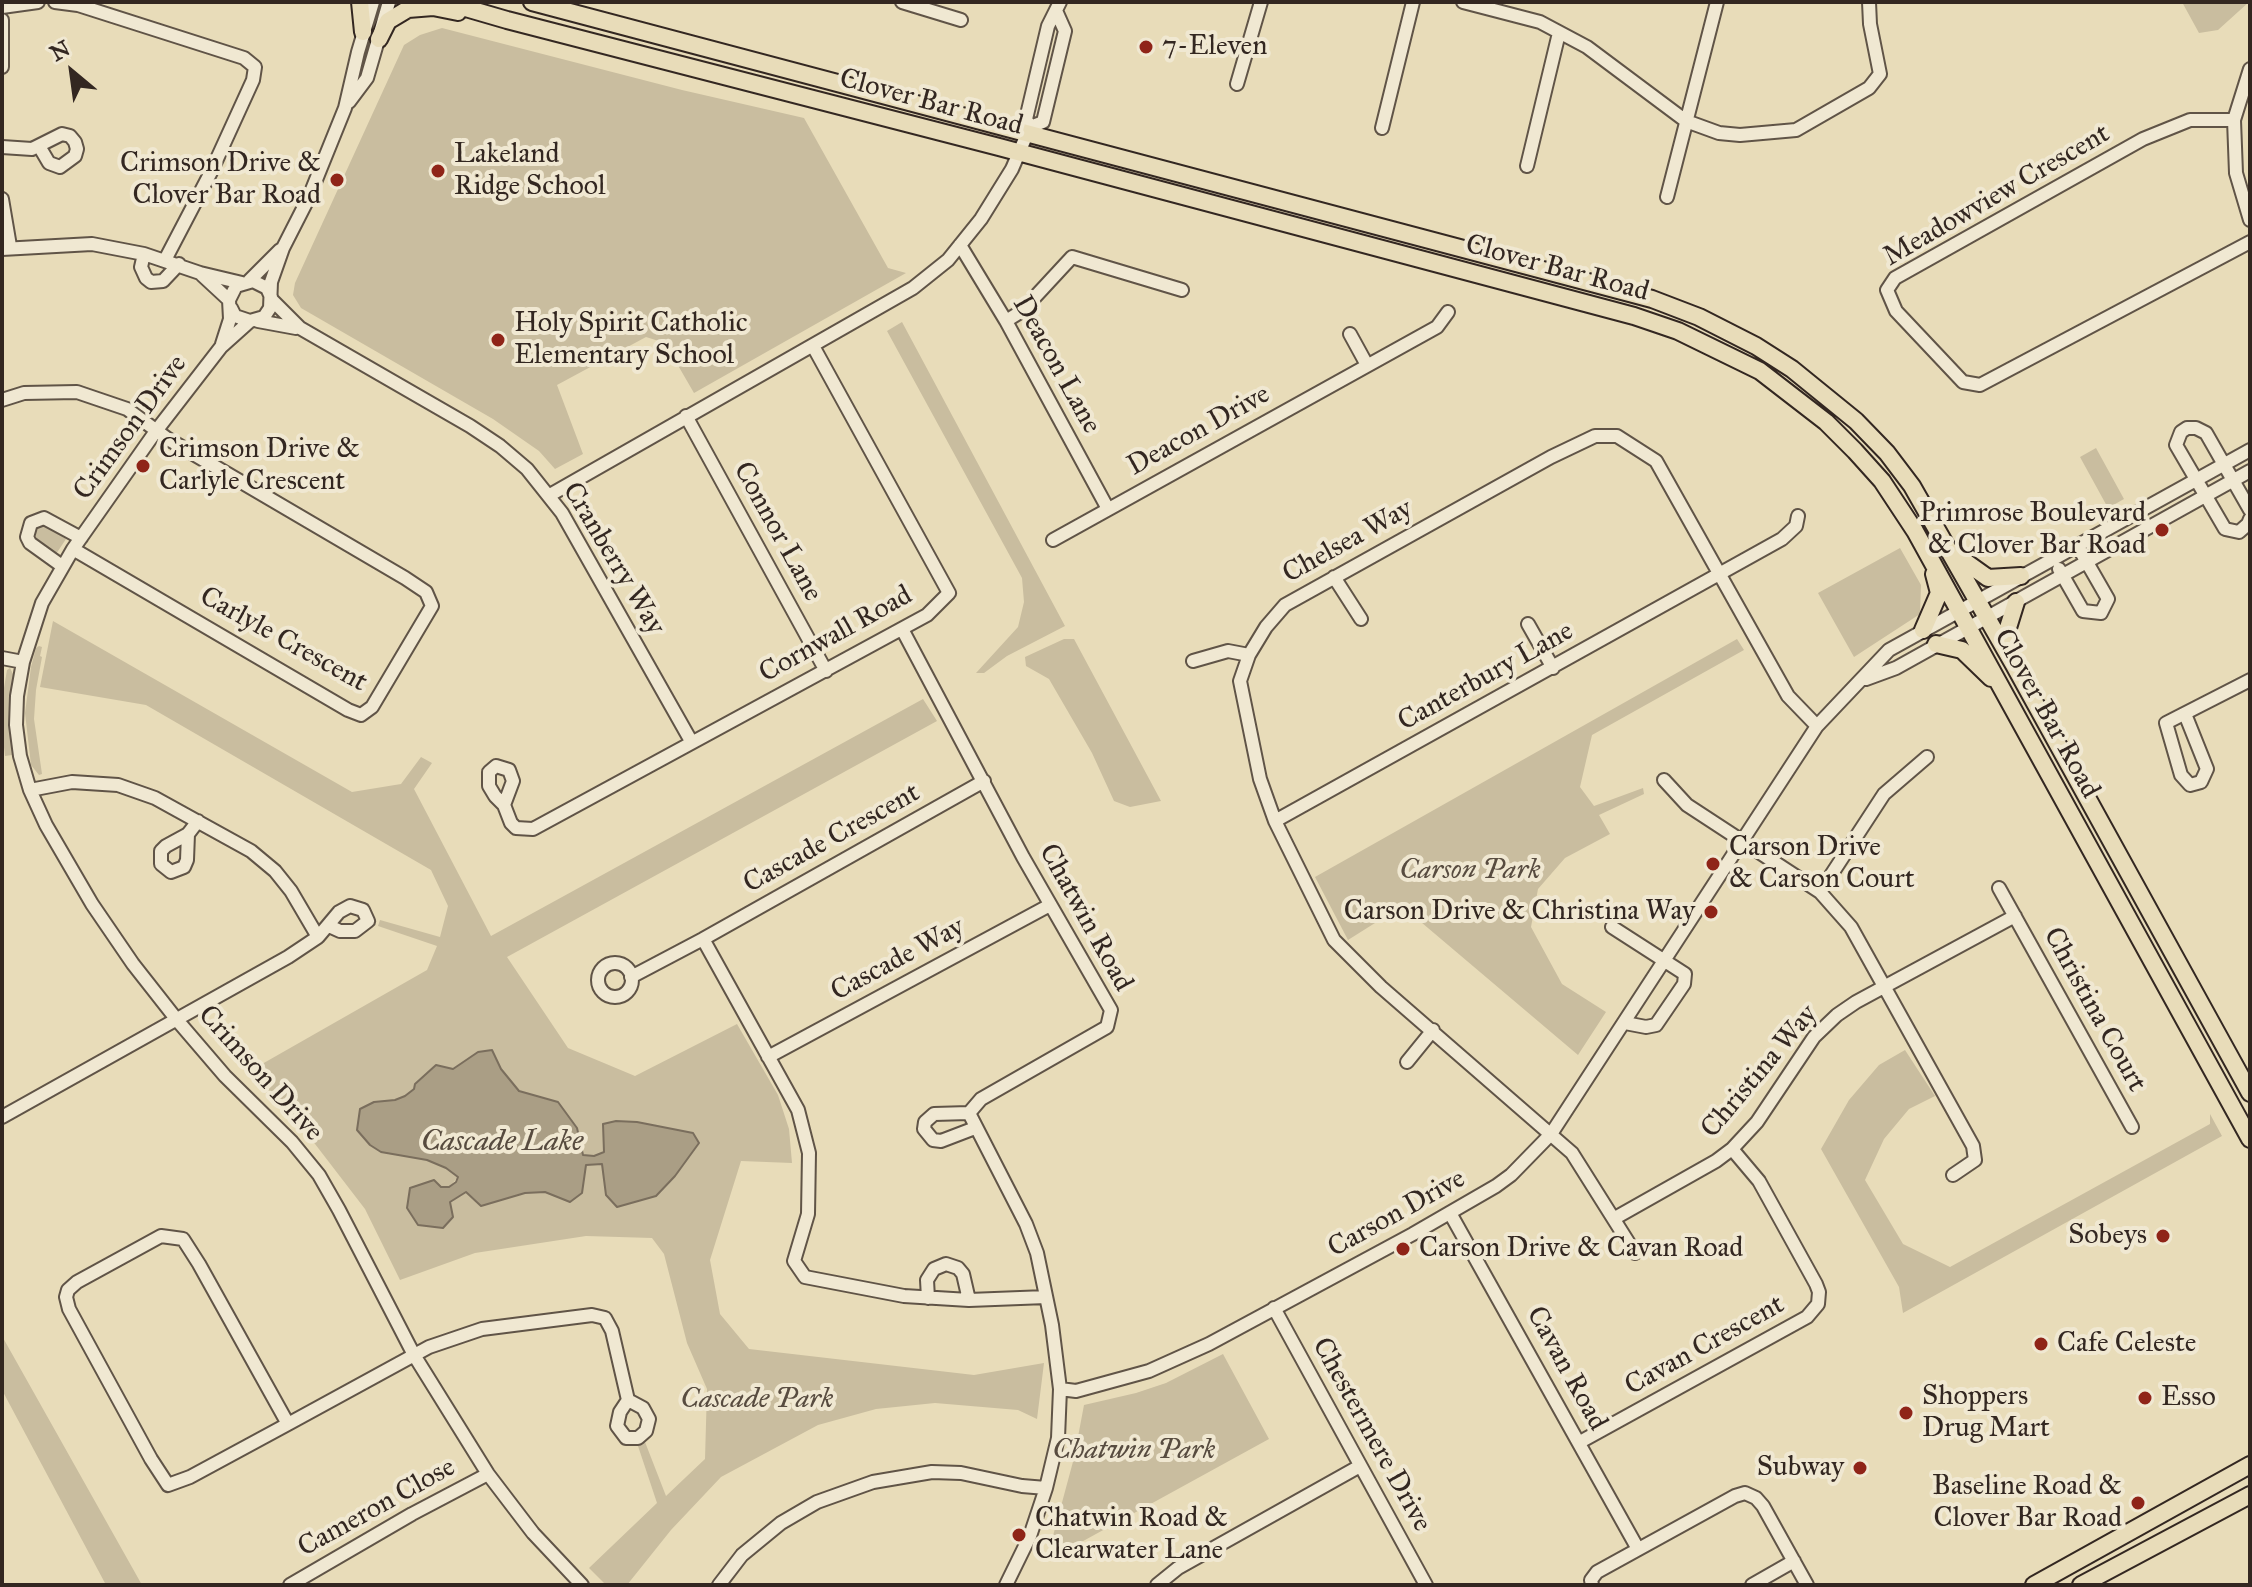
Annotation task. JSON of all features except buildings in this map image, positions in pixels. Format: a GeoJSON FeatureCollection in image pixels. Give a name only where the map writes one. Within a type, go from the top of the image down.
{"type":"FeatureCollection","features":[{"type":"Feature","properties":{"kind":"main road"},"geometry":{"type":"LineString","coordinates":[[360,2],[371,35],[408,9],[420,7],[507,20]]}},
{"type":"Feature","properties":{"kind":"main road","name":"Clover Bar Road"},"geometry":{"type":"LineString","coordinates":[[445,2],[1634,316],[1678,331],[1760,371],[1826,422],[1882,481],[1930,557],[2250,1139]]}},
{"type":"Feature","properties":{"kind":"main road","name":"Clover Bar Road"},"geometry":{"type":"LineString","coordinates":[[532,2],[1028,131],[1652,299],[1699,317],[1756,346],[1792,369],[1856,421],[1887,453],[1912,486],[2250,1093]]}},
{"type":"Feature","properties":{"kind":"main road"},"geometry":{"type":"LineString","coordinates":[[1949,550],[1988,578],[2021,576]]}},
{"type":"Feature","properties":{"kind":"main road"},"geometry":{"type":"LineString","coordinates":[[1923,630],[1939,593],[1930,557]]}},
{"type":"Feature","properties":{"kind":"main road"},"geometry":{"type":"LineString","coordinates":[[2014,665],[2007,631],[2016,602]]}},
{"type":"Feature","properties":{"kind":"main road"},"geometry":{"type":"LineString","coordinates":[[1936,644],[1962,650],[2003,689]]}},
{"type":"Feature","properties":{"kind":"main road"},"geometry":{"type":"LineString","coordinates":[[2034,1585],[2250,1465]]}},
{"type":"Feature","properties":{"kind":"main road"},"geometry":{"type":"LineString","coordinates":[[2081,1585],[2250,1495]]}},
{"type":"Feature","properties":{"kind":"street"},"geometry":{"type":"LineString","coordinates":[[2,7],[38,2]]}},
{"type":"Feature","properties":{"kind":"street"},"geometry":{"type":"LineString","coordinates":[[55,2],[78,5],[229,53],[251,62],[255,67],[253,80],[211,172],[165,260]]}},
{"type":"Feature","properties":{"kind":"street"},"geometry":{"type":"LineString","coordinates":[[200,273],[230,304],[235,316],[254,321],[268,312],[271,282],[283,248],[309,197],[345,108],[367,78],[373,2]]}},
{"type":"Feature","properties":{"kind":"street"},"geometry":{"type":"LineString","coordinates":[[371,35],[389,2]]}},
{"type":"Feature","properties":{"kind":"street"},"geometry":{"type":"LineString","coordinates":[[902,2],[961,20]]}},
{"type":"Feature","properties":{"kind":"street"},"geometry":{"type":"LineString","coordinates":[[1237,84],[1261,2]]}},
{"type":"Feature","properties":{"kind":"street"},"geometry":{"type":"LineString","coordinates":[[1382,128],[1413,2]]}},
{"type":"Feature","properties":{"kind":"street"},"geometry":{"type":"LineString","coordinates":[[1463,2],[1540,22],[1587,47],[1686,121],[1719,133],[1740,135],[1796,130],[1869,88],[1880,74],[1869,2]]}},
{"type":"Feature","properties":{"kind":"street"},"geometry":{"type":"LineString","coordinates":[[1667,197],[1717,2]]}},
{"type":"Feature","properties":{"kind":"street"},"geometry":{"type":"LineString","coordinates":[[550,495],[913,288],[948,260],[981,219],[1020,152],[1028,131],[1043,122],[1065,31],[1058,7]]}},
{"type":"Feature","properties":{"kind":"street"},"geometry":{"type":"LineString","coordinates":[[2,20],[2,67]]}},
{"type":"Feature","properties":{"kind":"street"},"geometry":{"type":"LineString","coordinates":[[1527,166],[1559,33]]}},
{"type":"Feature","properties":{"kind":"street"},"geometry":{"type":"LineString","coordinates":[[2250,69],[2234,120],[2236,173],[2250,220]]}},
{"type":"Feature","properties":{"kind":"street","name":"Meadowview Crescent"},"geometry":{"type":"LineString","coordinates":[[2234,120],[2190,120],[2143,139],[1895,278],[1887,290],[1896,311],[1963,382],[1980,385],[2250,242]]}},
{"type":"Feature","properties":{"kind":"street"},"geometry":{"type":"LineString","coordinates":[[2,147],[32,149],[39,146]]}},
{"type":"Feature","properties":{"kind":"street"},"geometry":{"type":"LineString","coordinates":[[2,199],[6,248],[92,244],[144,254],[200,273],[259,283],[267,288],[271,298]]}},
{"type":"Feature","properties":{"kind":"street","name":"Deacon Lane"},"geometry":{"type":"LineString","coordinates":[[960,245],[1006,321],[1108,509]]}},
{"type":"Feature","properties":{"kind":"street"},"geometry":{"type":"LineString","coordinates":[[230,304],[233,289],[283,248]]}},
{"type":"Feature","properties":{"kind":"street"},"geometry":{"type":"LineString","coordinates":[[144,254],[141,267],[151,282],[163,281],[179,264]]}},
{"type":"Feature","properties":{"kind":"street"},"geometry":{"type":"LineString","coordinates":[[1006,321],[1022,311],[1072,257],[1182,290]]}},
{"type":"Feature","properties":{"kind":"street","name":"Cranberry Way"},"geometry":{"type":"LineString","coordinates":[[271,298],[300,328],[500,446],[527,469],[550,495],[691,741]]}},
{"type":"Feature","properties":{"kind":"street","name":"Crimson Drive"},"geometry":{"type":"LineString","coordinates":[[221,347],[230,304]]}},
{"type":"Feature","properties":{"kind":"street","name":"Deacon Drive"},"geometry":{"type":"LineString","coordinates":[[1053,540],[1437,327],[1448,312]]}},
{"type":"Feature","properties":{"kind":"street","name":"Cranberry Way"},"geometry":{"type":"LineString","coordinates":[[254,321],[300,328]]}},
{"type":"Feature","properties":{"kind":"street","name":"Crimson Drive"},"geometry":{"type":"LineString","coordinates":[[254,321],[221,347],[156,431],[77,543],[42,603],[23,662],[17,696],[16,725],[20,756],[30,790],[46,825],[92,904],[177,1020],[225,1076],[292,1142],[319,1175],[414,1355],[488,1474],[533,1533],[582,1585]]}},
{"type":"Feature","properties":{"kind":"street"},"geometry":{"type":"LineString","coordinates":[[1350,334],[1367,365]]}},
{"type":"Feature","properties":{"kind":"street","name":"Cornwall Road"},"geometry":{"type":"LineString","coordinates":[[504,805],[516,828],[533,829],[927,615],[949,593],[813,346]]}},
{"type":"Feature","properties":{"kind":"street"},"geometry":{"type":"LineString","coordinates":[[2,400],[24,393],[77,392],[127,409],[156,431]]}},
{"type":"Feature","properties":{"kind":"street","name":"Connor Lane"},"geometry":{"type":"LineString","coordinates":[[686,416],[826,671]]}},
{"type":"Feature","properties":{"kind":"street"},"geometry":{"type":"LineString","coordinates":[[2250,510],[2206,433],[2196,428],[2181,432],[2176,445],[2225,529],[2239,532],[2250,519]]}},
{"type":"Feature","properties":{"kind":"street","name":"Carlyle Crescent"},"geometry":{"type":"LineString","coordinates":[[77,543],[348,710],[361,715],[372,707],[432,606],[426,592],[156,431]]}},
{"type":"Feature","properties":{"kind":"street","name":"Chelsea Way"},"geometry":{"type":"LineString","coordinates":[[1551,1134],[1381,987],[1334,940],[1275,821],[1260,779],[1247,724],[1240,681],[1249,655],[1266,627],[1285,605],[1551,457],[1595,436],[1617,436],[1656,461],[1788,696],[1817,726]]}},
{"type":"Feature","properties":{"kind":"street","name":"Carson Drive"},"geometry":{"type":"LineString","coordinates":[[1060,1389],[1076,1391],[1149,1371],[1450,1213],[1511,1175],[1551,1134],[1817,726],[1889,650],[2250,450]]}},
{"type":"Feature","properties":{"kind":"street","name":"Carson Drive"},"geometry":{"type":"LineString","coordinates":[[1863,680],[1896,668],[2250,471]]}},
{"type":"Feature","properties":{"kind":"street","name":"Canterbury Lane"},"geometry":{"type":"LineString","coordinates":[[1275,821],[1782,539],[1796,526],[1798,516]]}},
{"type":"Feature","properties":{"kind":"street","name":"Crimson Drive"},"geometry":{"type":"LineString","coordinates":[[62,566],[30,543],[27,537],[31,523],[44,518],[77,543]]}},
{"type":"Feature","properties":{"kind":"street"},"geometry":{"type":"LineString","coordinates":[[2054,559],[2083,611],[2101,613],[2108,599],[2077,545]]}},
{"type":"Feature","properties":{"kind":"street"},"geometry":{"type":"LineString","coordinates":[[1334,577],[1361,619]]}},
{"type":"Feature","properties":{"kind":"street"},"geometry":{"type":"LineString","coordinates":[[1528,624],[1553,668]]}},
{"type":"Feature","properties":{"kind":"street","name":"Chatwin Road"},"geometry":{"type":"LineString","coordinates":[[902,629],[1050,905],[1111,1010],[1107,1027],[981,1099],[969,1113]]}},
{"type":"Feature","properties":{"kind":"street"},"geometry":{"type":"LineString","coordinates":[[1193,661],[1228,651],[1249,655]]}},
{"type":"Feature","properties":{"kind":"street"},"geometry":{"type":"LineString","coordinates":[[2,658],[23,662]]}},
{"type":"Feature","properties":{"kind":"street"},"geometry":{"type":"LineString","coordinates":[[2185,714],[2207,769],[2201,782],[2190,785],[2181,775],[2166,723],[2250,680]]}},
{"type":"Feature","properties":{"kind":"street"},"geometry":{"type":"LineString","coordinates":[[1820,892],[1884,794],[1927,757]]}},
{"type":"Feature","properties":{"kind":"street"},"geometry":{"type":"LineString","coordinates":[[1664,780],[1687,805],[1820,892],[1856,934],[1976,1152],[1972,1163],[1953,1175]]}},
{"type":"Feature","properties":{"kind":"street","name":"Cascade Crescent"},"geometry":{"type":"LineString","coordinates":[[631,977],[984,781]]}},
{"type":"Feature","properties":{"kind":"street"},"geometry":{"type":"LineString","coordinates":[[30,790],[72,782],[118,785],[155,798],[251,851],[275,871],[291,891],[318,937]]}},
{"type":"Feature","properties":{"kind":"street"},"geometry":{"type":"LineString","coordinates":[[188,834],[198,821]]}},
{"type":"Feature","properties":{"kind":"street","name":"Christina Court"},"geometry":{"type":"LineString","coordinates":[[1999,888],[2132,1127]]}},
{"type":"Feature","properties":{"kind":"street","name":"Cascade Way"},"geometry":{"type":"LineString","coordinates":[[768,1057],[1050,905]]}},
{"type":"Feature","properties":{"kind":"street","name":"Christina Court"},"geometry":{"type":"LineString","coordinates":[[1886,986],[2015,916]]}},
{"type":"Feature","properties":{"kind":"street"},"geometry":{"type":"LineString","coordinates":[[2,1117],[288,957],[329,926]]}},
{"type":"Feature","properties":{"kind":"street"},"geometry":{"type":"LineString","coordinates":[[1612,927],[1682,970],[1685,979],[1659,1022],[1652,1027],[1625,1023]]}},
{"type":"Feature","properties":{"kind":"street"},"geometry":{"type":"LineString","coordinates":[[703,939],[798,1110],[809,1153],[808,1214],[794,1261],[805,1277],[867,1291],[928,1298],[1046,1297]]}},
{"type":"Feature","properties":{"kind":"street","name":"Christina Way"},"geometry":{"type":"LineString","coordinates":[[1615,1218],[1732,1149],[1757,1122],[1820,1030],[1847,1009],[1886,986]]}},
{"type":"Feature","properties":{"kind":"street"},"geometry":{"type":"LineString","coordinates":[[1407,1062],[1433,1030]]}},
{"type":"Feature","properties":{"kind":"street"},"geometry":{"type":"LineString","coordinates":[[975,1128],[941,1141],[933,1140],[924,1129],[925,1122],[934,1114],[969,1113],[1026,1224],[1037,1253],[1060,1389],[1058,1438],[1046,1488],[1030,1536],[1006,1585]]}},
{"type":"Feature","properties":{"kind":"street"},"geometry":{"type":"LineString","coordinates":[[1551,1134],[1572,1153],[1635,1253]]}},
{"type":"Feature","properties":{"kind":"street","name":"Cavan Crescent"},"geometry":{"type":"LineString","coordinates":[[1580,1442],[1807,1317],[1818,1304],[1816,1284],[1759,1181],[1732,1149]]}},
{"type":"Feature","properties":{"kind":"street","name":"Cavan Road"},"geometry":{"type":"LineString","coordinates":[[1450,1213],[1638,1549]]}},
{"type":"Feature","properties":{"kind":"street"},"geometry":{"type":"LineString","coordinates":[[288,1424],[183,1239],[161,1236],[68,1290],[69,1309],[168,1485],[183,1481],[288,1424],[429,1347],[482,1329],[592,1315],[605,1318],[612,1331],[628,1400]]}},
{"type":"Feature","properties":{"kind":"street"},"geometry":{"type":"LineString","coordinates":[[928,1298],[927,1280],[934,1269],[946,1264],[958,1268],[963,1274],[969,1300]]}},
{"type":"Feature","properties":{"kind":"street","name":"Chestermere Drive"},"geometry":{"type":"LineString","coordinates":[[1274,1308],[1426,1585]]}},
{"type":"Feature","properties":{"kind":"street"},"geometry":{"type":"LineString","coordinates":[[1157,1585],[1178,1568],[1360,1466]]}},
{"type":"Feature","properties":{"kind":"street"},"geometry":{"type":"LineString","coordinates":[[719,1585],[742,1555],[781,1523],[817,1502],[873,1482],[932,1472],[961,1473],[1046,1488]]}},
{"type":"Feature","properties":{"kind":"street","name":"Cameron Close"},"geometry":{"type":"LineString","coordinates":[[290,1585],[488,1474]]}},
{"type":"Feature","properties":{"kind":"street"},"geometry":{"type":"LineString","coordinates":[[1592,1585],[1591,1580],[1597,1572],[1745,1493],[1763,1506],[1807,1585]]}},
{"type":"Feature","properties":{"kind":"street"},"geometry":{"type":"LineString","coordinates":[[1752,1585],[1794,1561]]}},
{"type":"Feature","properties":{"kind":"green space"},"geometry":{"type":"Polygon","coordinates":[[[2182,2],[2249,2],[2218,30],[2199,33],[2182,2]]]}},
{"type":"Feature","properties":{"kind":"green space"},"geometry":{"type":"Polygon","coordinates":[[[442,28],[804,118],[888,268],[906,273],[694,393],[665,343],[646,337],[557,385],[583,454],[555,469],[539,451],[493,419],[301,308],[293,295],[295,283],[404,45],[420,35],[442,28]]]}},
{"type":"Feature","properties":{"kind":"green space"},"geometry":{"type":"Polygon","coordinates":[[[902,322],[1065,626],[1007,656],[984,673],[976,673],[1018,627],[1024,602],[1022,578],[887,331],[902,322]]]}},
{"type":"Feature","properties":{"kind":"green space"},"geometry":{"type":"Polygon","coordinates":[[[2096,448],[2124,499],[2108,508],[2080,457],[2096,448]]]}},
{"type":"Feature","properties":{"kind":"green space"},"geometry":{"type":"Polygon","coordinates":[[[45,525],[66,539],[56,554],[35,537],[37,528],[45,525]]]}},
{"type":"Feature","properties":{"kind":"green space"},"geometry":{"type":"Polygon","coordinates":[[[1900,548],[1921,585],[1920,614],[1854,657],[1818,593],[1900,548]]]}},
{"type":"Feature","properties":{"kind":"green space","name":"Cascade Park"},"geometry":{"type":"Polygon","coordinates":[[[53,621],[352,792],[401,784],[421,757],[432,763],[414,789],[491,936],[923,699],[937,721],[507,957],[568,1048],[635,1076],[737,1024],[778,1095],[789,1129],[792,1163],[741,1161],[710,1260],[720,1314],[749,1349],[974,1375],[1044,1363],[1037,1419],[1018,1410],[935,1403],[876,1409],[818,1425],[721,1477],[671,1530],[627,1585],[606,1585],[589,1568],[657,1503],[637,1443],[645,1442],[666,1496],[705,1459],[707,1389],[687,1343],[664,1254],[652,1238],[586,1236],[475,1253],[400,1280],[365,1209],[292,1114],[264,1091],[248,1072],[427,970],[437,946],[378,926],[380,920],[440,937],[448,906],[431,870],[146,705],[40,687],[53,621]],[[492,1050],[478,1052],[405,1096],[374,1102],[381,1152],[427,1160],[446,1168],[458,1177],[449,1187],[441,1187],[450,1202],[466,1191],[481,1206],[525,1193],[582,1193],[586,1165],[602,1164],[617,1207],[656,1196],[693,1133],[603,1124],[604,1152],[594,1156],[583,1155],[577,1128],[558,1103],[519,1091],[501,1069],[492,1050]]]}},
{"type":"Feature","properties":{"kind":"green space"},"geometry":{"type":"Polygon","coordinates":[[[1064,639],[1074,639],[1161,801],[1130,807],[1114,801],[1092,753],[1049,679],[1026,666],[1025,657],[1064,639]]]}},
{"type":"Feature","properties":{"kind":"green space","name":"Carson Park"},"geometry":{"type":"Polygon","coordinates":[[[1737,639],[1744,650],[1592,735],[1580,787],[1594,806],[1643,788],[1644,794],[1599,815],[1610,834],[1565,858],[1538,889],[1531,927],[1562,984],[1606,1012],[1578,1055],[1402,906],[1348,940],[1315,877],[1737,639]]]}},
{"type":"Feature","properties":{"kind":"green space"},"geometry":{"type":"Polygon","coordinates":[[[39,646],[42,647],[42,657],[34,719],[42,774],[39,775],[31,765],[25,713],[31,667],[39,646]]]}},
{"type":"Feature","properties":{"kind":"green space"},"geometry":{"type":"Polygon","coordinates":[[[10,668],[16,680],[9,707],[12,755],[5,756],[3,694],[10,668]]]}},
{"type":"Feature","properties":{"kind":"green space"},"geometry":{"type":"Polygon","coordinates":[[[1905,1050],[1935,1096],[1909,1109],[1884,1139],[1865,1180],[1903,1244],[1950,1267],[2210,1124],[2210,1114],[2222,1136],[1903,1313],[1899,1287],[1821,1149],[1849,1100],[1879,1065],[1905,1050]]]}},
{"type":"Feature","properties":{"kind":"green space"},"geometry":{"type":"Polygon","coordinates":[[[2,1336],[142,1585],[106,1585],[2,1390],[2,1336]]]}},
{"type":"Feature","properties":{"kind":"green space","name":"Chatwin Park"},"geometry":{"type":"Polygon","coordinates":[[[1223,1354],[1269,1439],[1065,1551],[1050,1547],[1074,1458],[1084,1405],[1166,1383],[1223,1354]]]}},
{"type":"Feature","properties":{"kind":"water","name":"Cascade Lake"},"geometry":{"type":"Polygon","coordinates":[[[492,1050],[501,1069],[519,1091],[558,1102],[577,1128],[583,1155],[594,1156],[604,1152],[603,1124],[616,1121],[693,1133],[699,1143],[656,1196],[617,1207],[606,1195],[602,1164],[586,1165],[582,1193],[570,1202],[545,1192],[525,1193],[481,1206],[466,1192],[450,1202],[453,1217],[443,1228],[418,1225],[407,1208],[410,1188],[434,1180],[441,1187],[449,1187],[458,1177],[427,1160],[381,1152],[370,1145],[357,1130],[360,1109],[374,1102],[405,1096],[436,1065],[453,1069],[478,1052],[492,1050]]]}},
{"type":"Feature","properties":{"kind":"place","name":"7-Eleven"},"geometry":{"type":"Point","coordinates":[1146,47]}},
{"type":"Feature","properties":{"kind":"place","name":"Lakeland Ridge School"},"geometry":{"type":"Point","coordinates":[438,171]}},
{"type":"Feature","properties":{"kind":"place","name":"Crimson Drive & Clover Bar Road"},"geometry":{"type":"Point","coordinates":[337,180]}},
{"type":"Feature","properties":{"kind":"place","name":"Holy Spirit Catholic Elementary School"},"geometry":{"type":"Point","coordinates":[498,340]}},
{"type":"Feature","properties":{"kind":"place","name":"Crimson Drive & Carlyle Crescent"},"geometry":{"type":"Point","coordinates":[143,466]}},
{"type":"Feature","properties":{"kind":"place","name":"Primrose Boulevard & Clover Bar Road"},"geometry":{"type":"Point","coordinates":[2162,530]}},
{"type":"Feature","properties":{"kind":"place","name":"Carson Drive & Carson Court"},"geometry":{"type":"Point","coordinates":[1713,864]}},
{"type":"Feature","properties":{"kind":"place","name":"Carson Drive & Christina Way"},"geometry":{"type":"Point","coordinates":[1711,912]}},
{"type":"Feature","properties":{"kind":"place","name":"Sobeys"},"geometry":{"type":"Point","coordinates":[2163,1236]}},
{"type":"Feature","properties":{"kind":"place","name":"Carson Drive & Cavan Road"},"geometry":{"type":"Point","coordinates":[1403,1249]}},
{"type":"Feature","properties":{"kind":"place","name":"Cafe Celeste"},"geometry":{"type":"Point","coordinates":[2041,1344]}},
{"type":"Feature","properties":{"kind":"place","name":"Esso"},"geometry":{"type":"Point","coordinates":[2145,1398]}},
{"type":"Feature","properties":{"kind":"place","name":"Shoppers Drug Mart"},"geometry":{"type":"Point","coordinates":[1906,1413]}},
{"type":"Feature","properties":{"kind":"place","name":"Subway"},"geometry":{"type":"Point","coordinates":[1860,1468]}},
{"type":"Feature","properties":{"kind":"place","name":"Baseline Road & Clover Bar Road"},"geometry":{"type":"Point","coordinates":[2138,1503]}},
{"type":"Feature","properties":{"kind":"place","name":"Chatwin Road & Clearwater Lane"},"geometry":{"type":"Point","coordinates":[1019,1535]}}]}
